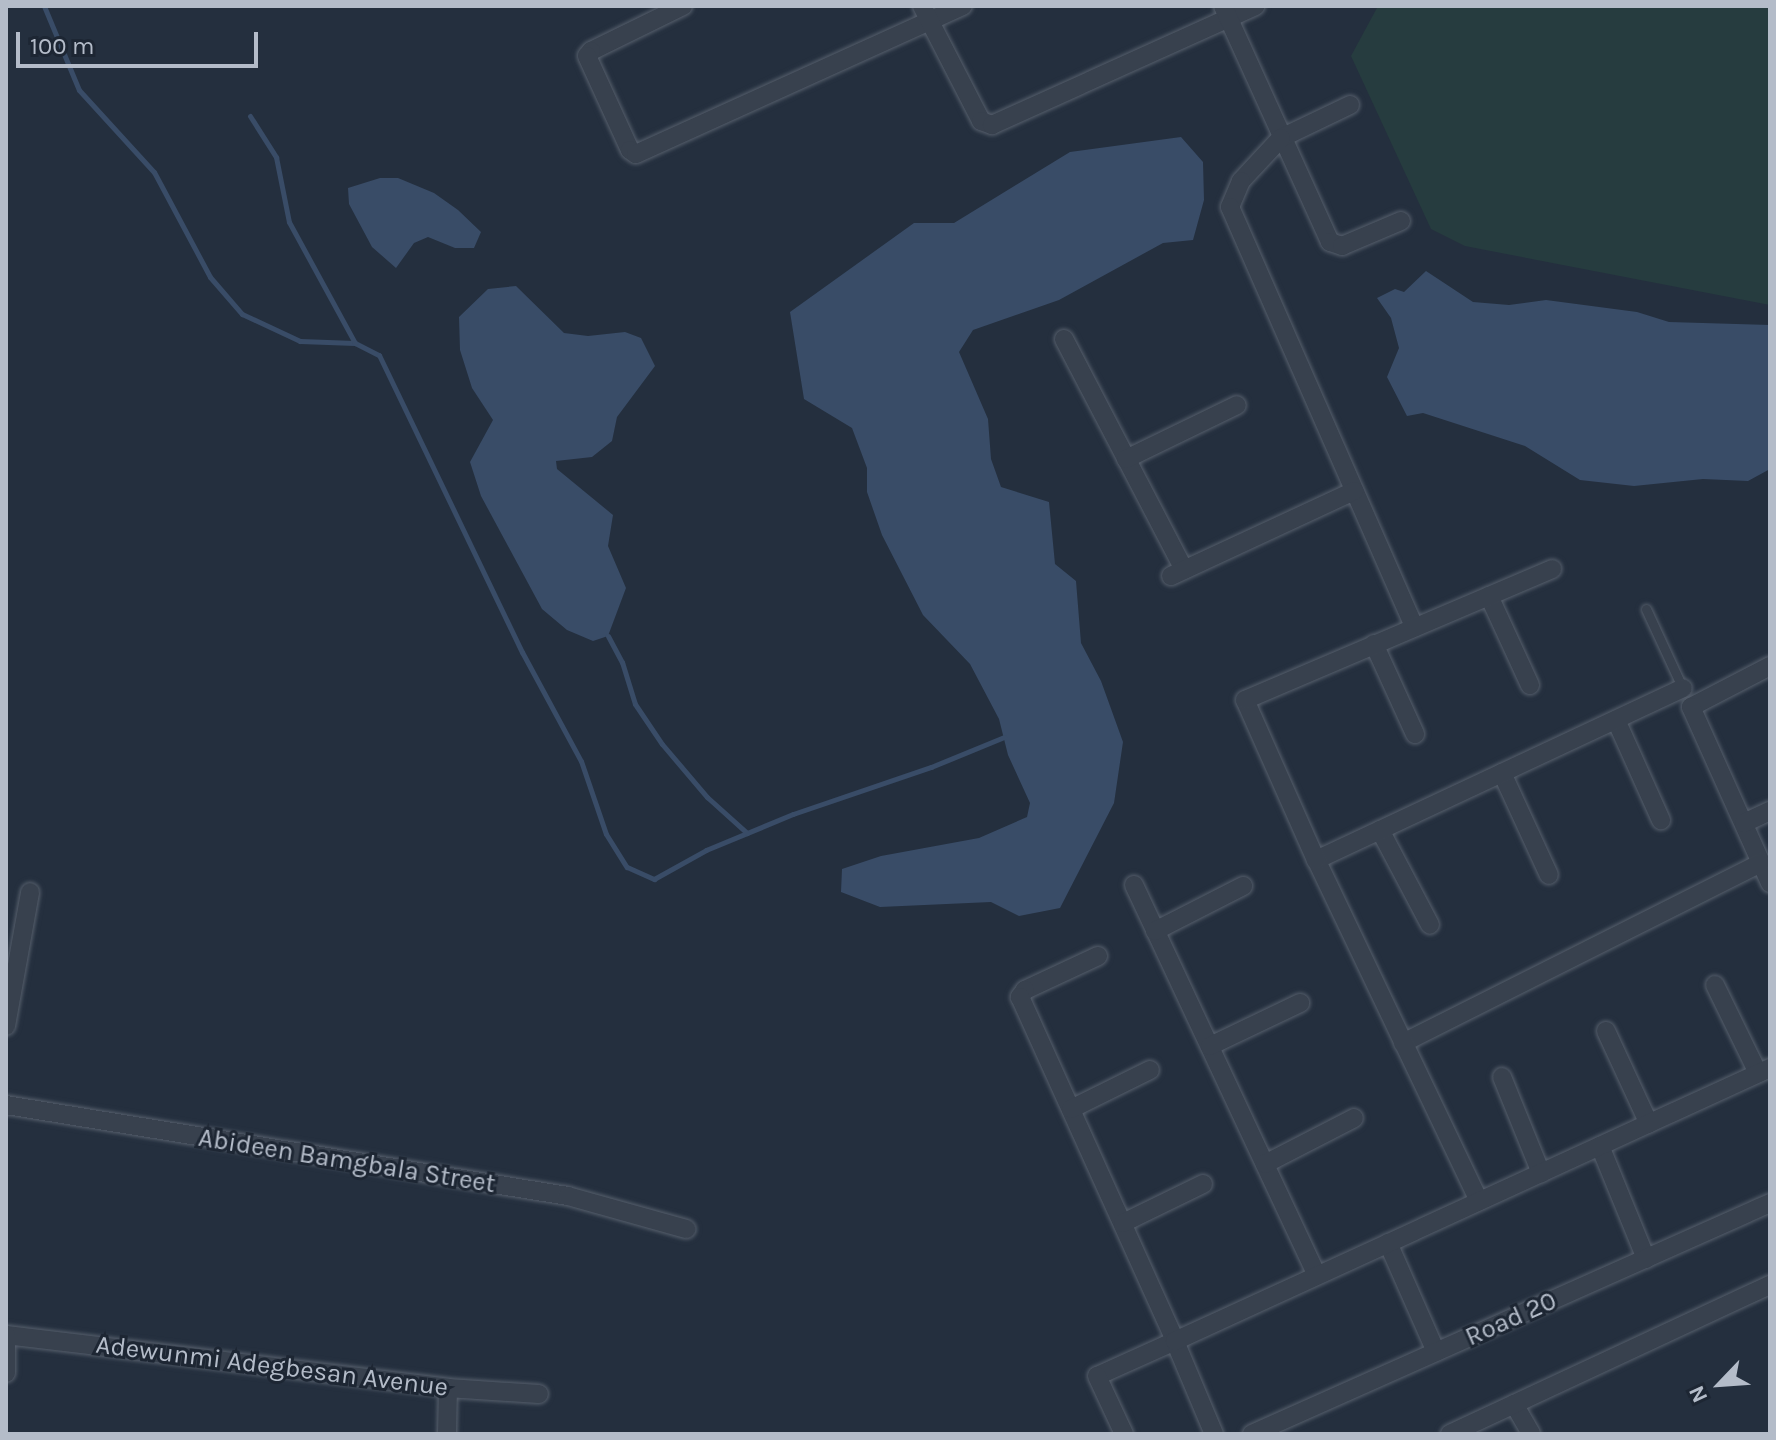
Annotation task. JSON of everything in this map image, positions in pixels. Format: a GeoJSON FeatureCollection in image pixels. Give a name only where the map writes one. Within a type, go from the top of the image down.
{"type":"FeatureCollection","features":[{"type":"Feature","properties":{"kind":"street"},"geometry":{"type":"LineString","coordinates":[[683,6],[591,51],[587,56],[630,150],[636,154],[926,14],[963,6]]}},
{"type":"Feature","properties":{"kind":"street"},"geometry":{"type":"LineString","coordinates":[[926,14],[981,121],[992,125],[1226,12],[1255,6]]}},
{"type":"Feature","properties":{"kind":"street"},"geometry":{"type":"LineString","coordinates":[[1226,12],[1330,242],[1342,246],[1401,221]]}},
{"type":"Feature","properties":{"kind":"street"},"geometry":{"type":"LineString","coordinates":[[1350,105],[1281,138],[1241,181],[1230,207],[1414,627]]}},
{"type":"Feature","properties":{"kind":"street"},"geometry":{"type":"LineString","coordinates":[[1064,339],[1126,459],[1177,573],[1354,491]]}},
{"type":"Feature","properties":{"kind":"street"},"geometry":{"type":"LineString","coordinates":[[1126,459],[1237,405]]}},
{"type":"Feature","properties":{"kind":"street"},"geometry":{"type":"LineString","coordinates":[[1479,1201],[1316,860],[1245,700],[1552,569]]}},
{"type":"Feature","properties":{"kind":"street"},"geometry":{"type":"LineString","coordinates":[[1489,596],[1530,685]]}},
{"type":"Feature","properties":{"kind":"street"},"geometry":{"type":"LineString","coordinates":[[1374,644],[1415,734]]}},
{"type":"Feature","properties":{"kind":"street"},"geometry":{"type":"LineString","coordinates":[[1770,666],[1691,707],[1770,883]]}},
{"type":"Feature","properties":{"kind":"street"},"geometry":{"type":"LineString","coordinates":[[1316,860],[1683,688]]}},
{"type":"Feature","properties":{"kind":"street"},"geometry":{"type":"LineString","coordinates":[[1616,720],[1661,820]]}},
{"type":"Feature","properties":{"kind":"street"},"geometry":{"type":"LineString","coordinates":[[1502,773],[1549,875]]}},
{"type":"Feature","properties":{"kind":"street"},"geometry":{"type":"LineString","coordinates":[[1744,823],[1770,811]]}},
{"type":"Feature","properties":{"kind":"street"},"geometry":{"type":"LineString","coordinates":[[1380,830],[1430,925]]}},
{"type":"Feature","properties":{"kind":"street"},"geometry":{"type":"LineString","coordinates":[[1403,1043],[1761,863]]}},
{"type":"Feature","properties":{"kind":"street"},"geometry":{"type":"LineString","coordinates":[[1134,885],[1317,1275]]}},
{"type":"Feature","properties":{"kind":"street"},"geometry":{"type":"LineString","coordinates":[[1155,931],[1243,886]]}},
{"type":"Feature","properties":{"kind":"street"},"geometry":{"type":"LineString","coordinates":[[6,1026],[30,892]]}},
{"type":"Feature","properties":{"kind":"street"},"geometry":{"type":"LineString","coordinates":[[1098,956],[1025,990],[1020,997],[1123,1223],[1214,1434]]}},
{"type":"Feature","properties":{"kind":"street"},"geometry":{"type":"LineString","coordinates":[[1124,1434],[1097,1376],[1764,1071],[1715,985]]}},
{"type":"Feature","properties":{"kind":"street"},"geometry":{"type":"LineString","coordinates":[[1210,1046],[1300,1003]]}},
{"type":"Feature","properties":{"kind":"street"},"geometry":{"type":"LineString","coordinates":[[1606,1031],[1649,1124]]}},
{"type":"Feature","properties":{"kind":"street"},"geometry":{"type":"LineString","coordinates":[[1071,1109],[1150,1070]]}},
{"type":"Feature","properties":{"kind":"street"},"geometry":{"type":"LineString","coordinates":[[1502,1077],[1541,1173]]}},
{"type":"Feature","properties":{"kind":"street","name":"Abideen Bamgbala Street"},"geometry":{"type":"LineString","coordinates":[[6,1105],[568,1196],[686,1229]]}},
{"type":"Feature","properties":{"kind":"street"},"geometry":{"type":"LineString","coordinates":[[1265,1164],[1354,1118]]}},
{"type":"Feature","properties":{"kind":"street"},"geometry":{"type":"LineString","coordinates":[[1600,1146],[1646,1259]]}},
{"type":"Feature","properties":{"kind":"street"},"geometry":{"type":"LineString","coordinates":[[1123,1223],[1203,1184]]}},
{"type":"Feature","properties":{"kind":"street","name":"Road 20"},"geometry":{"type":"LineString","coordinates":[[1252,1434],[1770,1203]]}},
{"type":"Feature","properties":{"kind":"street"},"geometry":{"type":"LineString","coordinates":[[1388,1243],[1436,1352]]}},
{"type":"Feature","properties":{"kind":"street"},"geometry":{"type":"LineString","coordinates":[[1450,1434],[1770,1285]]}},
{"type":"Feature","properties":{"kind":"street"},"geometry":{"type":"LineString","coordinates":[[6,1335],[6,1373]]}},
{"type":"Feature","properties":{"kind":"street","name":"Adewunmi Adegbesan Avenue"},"geometry":{"type":"LineString","coordinates":[[6,1335],[448,1388],[539,1394]]}},
{"type":"Feature","properties":{"kind":"street"},"geometry":{"type":"LineString","coordinates":[[447,1434],[448,1388]]}},
{"type":"Feature","properties":{"kind":"street"},"geometry":{"type":"LineString","coordinates":[[1514,1404],[1531,1434]]}},
{"type":"Feature","properties":{"kind":"lane"},"geometry":{"type":"LineString","coordinates":[[1646,609],[1691,707]]}},
{"type":"Feature","properties":{"kind":"green space"},"geometry":{"type":"Polygon","coordinates":[[[1378,6],[1770,6],[1770,305],[1465,246],[1431,229],[1351,56],[1378,6]]]}},
{"type":"Feature","properties":{"kind":"water"},"geometry":{"type":"Polygon","coordinates":[[[1181,137],[1203,162],[1204,200],[1193,240],[1163,243],[1059,300],[973,330],[959,352],[988,419],[991,459],[1001,487],[1049,502],[1055,564],[1076,581],[1081,643],[1101,681],[1123,742],[1114,803],[1060,908],[1019,916],[991,902],[880,907],[841,892],[842,869],[881,856],[979,838],[1027,817],[1030,803],[1008,755],[999,719],[970,664],[923,615],[882,535],[867,492],[867,468],[852,428],[804,399],[790,312],[914,223],[954,223],[1070,152],[1181,137]]]}},
{"type":"Feature","properties":{"kind":"water"},"geometry":{"type":"Polygon","coordinates":[[[380,178],[398,178],[434,193],[458,210],[481,232],[474,248],[455,248],[428,237],[414,243],[396,268],[372,247],[349,204],[348,188],[380,178]]]}},
{"type":"Feature","properties":{"kind":"water"},"geometry":{"type":"Polygon","coordinates":[[[1426,271],[1473,302],[1509,305],[1546,300],[1637,312],[1669,322],[1770,325],[1770,469],[1748,481],[1703,479],[1634,486],[1580,480],[1525,446],[1423,413],[1407,416],[1387,377],[1399,348],[1391,318],[1377,298],[1395,289],[1404,292],[1426,271]]]}},
{"type":"Feature","properties":{"kind":"water"},"geometry":{"type":"Polygon","coordinates":[[[516,286],[564,333],[588,336],[625,332],[641,338],[655,366],[617,417],[612,441],[592,457],[556,461],[557,469],[613,515],[608,546],[626,588],[608,636],[593,641],[567,630],[542,609],[481,496],[470,462],[493,420],[472,388],[460,350],[459,317],[488,289],[516,286]]]}},
{"type":"Feature","properties":{"kind":"waterway"},"geometry":{"type":"LineString","coordinates":[[44,6],[79,90],[154,172],[210,277],[242,314],[300,341],[355,343],[379,355],[522,652],[581,761],[606,834],[627,867],[654,879],[706,850],[793,814],[931,767],[1004,737]]}},
{"type":"Feature","properties":{"kind":"waterway"},"geometry":{"type":"LineString","coordinates":[[250,116],[276,157],[289,222],[355,343]]}},
{"type":"Feature","properties":{"kind":"waterway"},"geometry":{"type":"LineString","coordinates":[[608,636],[622,662],[635,704],[662,744],[707,797],[747,833]]}}]}
